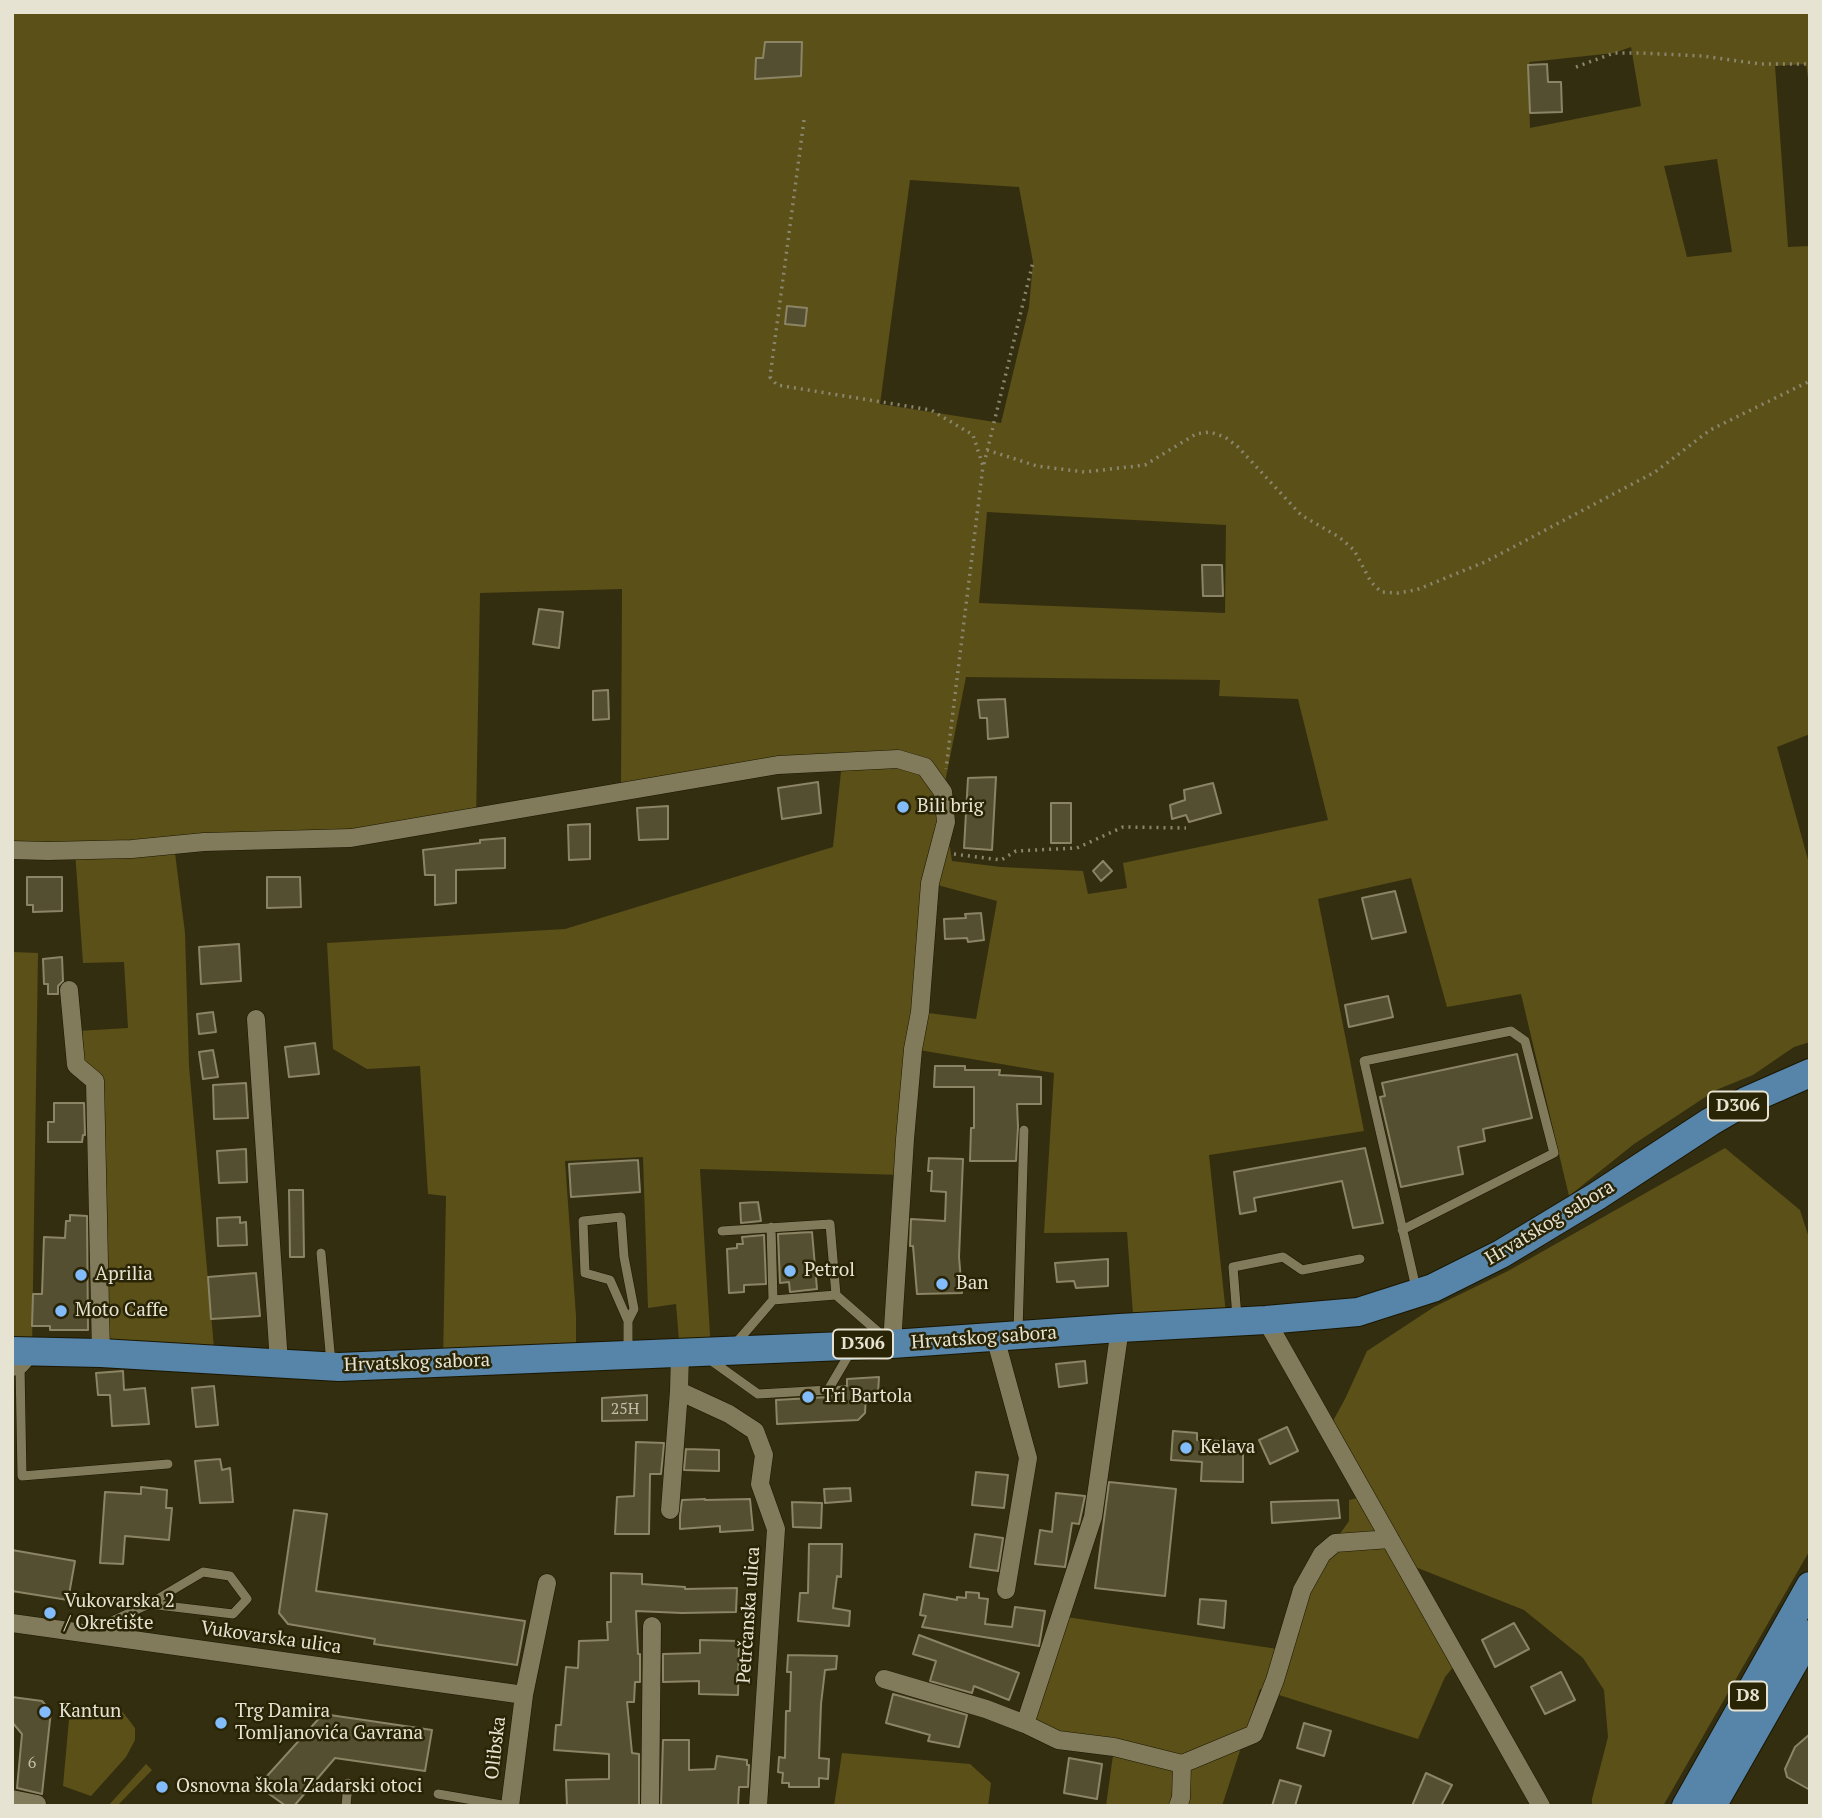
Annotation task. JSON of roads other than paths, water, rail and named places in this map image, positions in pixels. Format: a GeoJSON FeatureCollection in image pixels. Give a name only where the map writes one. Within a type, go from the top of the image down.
{"type":"FeatureCollection","features":[{"type":"Feature","properties":{"kind":"main road","name":"Hrvatskog sabora"},"geometry":{"type":"LineString","coordinates":[[19,1359],[101,1353],[331,1366],[855,1345],[1358,1312],[1433,1288],[1511,1248],[1710,1122],[1746,1101],[1810,1073]]}},
{"type":"Feature","properties":{"kind":"main road","name":"D8"},"geometry":{"type":"LineString","coordinates":[[1686,1806],[1810,1586]]}},
{"type":"Feature","properties":{"kind":"main road","name":"D8"},"geometry":{"type":"LineString","coordinates":[[1712,1806],[1810,1634]]}},
{"type":"Feature","properties":{"kind":"street"},"geometry":{"type":"LineString","coordinates":[[12,850],[132,849],[204,842],[351,838],[778,765],[898,759],[925,767],[943,792],[946,822],[930,883],[920,1012],[909,1087],[892,1343]]}},
{"type":"Feature","properties":{"kind":"street"},"geometry":{"type":"LineString","coordinates":[[69,990],[76,1065],[95,1081],[101,1353]]}},
{"type":"Feature","properties":{"kind":"street"},"geometry":{"type":"LineString","coordinates":[[256,1019],[279,1363]]}},
{"type":"Feature","properties":{"kind":"street"},"geometry":{"type":"LineString","coordinates":[[1266,1320],[1541,1806]]}},
{"type":"Feature","properties":{"kind":"street"},"geometry":{"type":"LineString","coordinates":[[1026,1724],[1093,1517],[1120,1328]]}},
{"type":"Feature","properties":{"kind":"street"},"geometry":{"type":"LineString","coordinates":[[1006,1336],[1028,1458],[1006,1590]]}},
{"type":"Feature","properties":{"kind":"street"},"geometry":{"type":"LineString","coordinates":[[670,1510],[679,1391],[690,1353]]}},
{"type":"Feature","properties":{"kind":"street","name":"Petrčanska ulica"},"geometry":{"type":"LineString","coordinates":[[679,1391],[729,1414],[755,1431],[764,1455],[760,1484],[776,1529],[758,1806]]}},
{"type":"Feature","properties":{"kind":"street"},"geometry":{"type":"LineString","coordinates":[[884,1679],[986,1709],[1058,1740],[1114,1747],[1182,1764],[1254,1734],[1275,1679],[1302,1590],[1322,1555],[1335,1543],[1390,1539]]}},
{"type":"Feature","properties":{"kind":"street","name":"Olibska"},"geometry":{"type":"LineString","coordinates":[[509,1806],[524,1695],[547,1583]]}},
{"type":"Feature","properties":{"kind":"street","name":"Vukovarska ulica"},"geometry":{"type":"LineString","coordinates":[[12,1623],[524,1695]]}},
{"type":"Feature","properties":{"kind":"street"},"geometry":{"type":"LineString","coordinates":[[650,1806],[652,1626]]}},
{"type":"Feature","properties":{"kind":"street"},"geometry":{"type":"LineString","coordinates":[[1178,1806],[1181,1798],[1182,1764]]}},
{"type":"Feature","properties":{"kind":"street"},"geometry":{"type":"LineString","coordinates":[[12,1800],[37,1804]]}},
{"type":"Feature","properties":{"kind":"lane"},"geometry":{"type":"LineString","coordinates":[[1402,1230],[1554,1153],[1525,1041],[1511,1031],[1364,1061],[1402,1230],[1417,1293]]}},
{"type":"Feature","properties":{"kind":"lane"},"geometry":{"type":"LineString","coordinates":[[1006,1336],[1024,1130]]}},
{"type":"Feature","properties":{"kind":"lane"},"geometry":{"type":"LineString","coordinates":[[628,1321],[634,1309],[624,1257],[621,1217],[583,1222],[585,1273],[610,1280],[628,1321],[628,1355]]}},
{"type":"Feature","properties":{"kind":"lane"},"geometry":{"type":"LineString","coordinates":[[722,1231],[830,1224],[835,1295]]}},
{"type":"Feature","properties":{"kind":"lane"},"geometry":{"type":"LineString","coordinates":[[730,1351],[773,1300],[771,1227]]}},
{"type":"Feature","properties":{"kind":"lane"},"geometry":{"type":"LineString","coordinates":[[321,1253],[331,1366]]}},
{"type":"Feature","properties":{"kind":"lane"},"geometry":{"type":"LineString","coordinates":[[1237,1322],[1233,1267],[1283,1257],[1302,1270],[1360,1259]]}},
{"type":"Feature","properties":{"kind":"lane"},"geometry":{"type":"LineString","coordinates":[[773,1300],[835,1295],[892,1343]]}},
{"type":"Feature","properties":{"kind":"lane"},"geometry":{"type":"LineString","coordinates":[[690,1353],[758,1394],[828,1390],[855,1345]]}},
{"type":"Feature","properties":{"kind":"lane"},"geometry":{"type":"LineString","coordinates":[[19,1359],[22,1476],[168,1464]]}},
{"type":"Feature","properties":{"kind":"lane"},"geometry":{"type":"LineString","coordinates":[[84,1634],[149,1604],[203,1572],[230,1576],[247,1599],[233,1614],[149,1604]]}},
{"type":"Feature","properties":{"kind":"lane"},"geometry":{"type":"LineString","coordinates":[[346,1806],[348,1783]]}},
{"type":"Feature","properties":{"kind":"lane"},"geometry":{"type":"LineString","coordinates":[[438,1794],[509,1806]]}},
{"type":"Feature","properties":{"kind":"place","name":"Bili brig"},"geometry":{"type":"Point","coordinates":[903,807]}},
{"type":"Feature","properties":{"kind":"place","name":"Petrol"},"geometry":{"type":"Point","coordinates":[790,1271]}},
{"type":"Feature","properties":{"kind":"place","name":"Aprilia"},"geometry":{"type":"Point","coordinates":[81,1275]}},
{"type":"Feature","properties":{"kind":"place","name":"Ban"},"geometry":{"type":"Point","coordinates":[942,1284]}},
{"type":"Feature","properties":{"kind":"place","name":"Moto Caffe"},"geometry":{"type":"Point","coordinates":[61,1311]}},
{"type":"Feature","properties":{"kind":"place","name":"Tri Bartola"},"geometry":{"type":"Point","coordinates":[808,1397]}},
{"type":"Feature","properties":{"kind":"place","name":"Kelava"},"geometry":{"type":"Point","coordinates":[1186,1448]}},
{"type":"Feature","properties":{"kind":"place","name":"Vukovarska 2 / Okretište"},"geometry":{"type":"Point","coordinates":[50,1613]}},
{"type":"Feature","properties":{"kind":"place","name":"Kantun"},"geometry":{"type":"Point","coordinates":[45,1712]}},
{"type":"Feature","properties":{"kind":"place","name":"Trg Damira Tomljanovića Gavrana"},"geometry":{"type":"Point","coordinates":[221,1723]}},
{"type":"Feature","properties":{"kind":"place","name":"Osnovna škola Zadarski otoci"},"geometry":{"type":"Point","coordinates":[162,1787]}}]}
